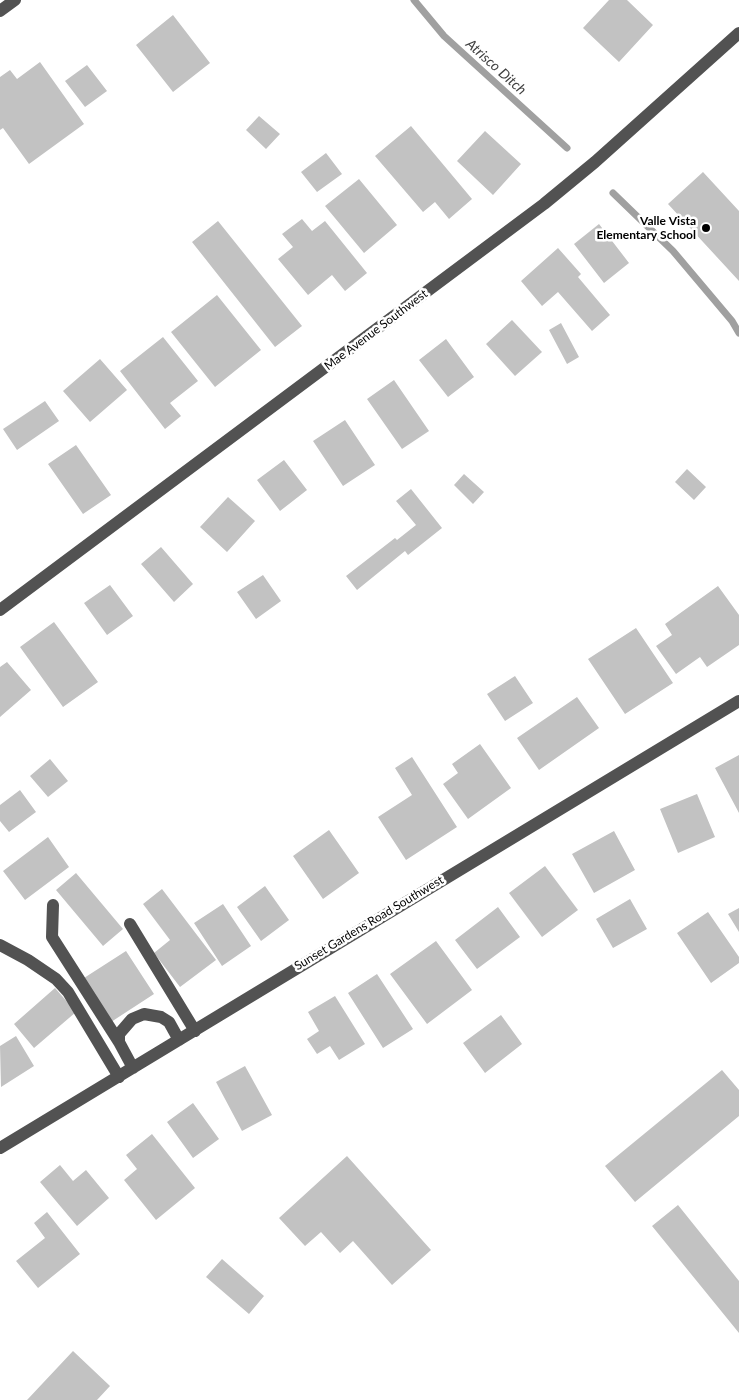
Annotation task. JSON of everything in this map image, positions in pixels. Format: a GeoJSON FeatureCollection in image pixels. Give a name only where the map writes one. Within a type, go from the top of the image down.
{"type":"FeatureCollection","features":[{"type":"Feature","properties":{"kind":"street"},"geometry":{"type":"LineString","coordinates":[[0,10],[16,0]]}},
{"type":"Feature","properties":{"kind":"street","name":"Mae Avenue Southwest"},"geometry":{"type":"LineString","coordinates":[[0,610],[544,204],[595,162],[739,34]]}},
{"type":"Feature","properties":{"kind":"street","name":"Sunset Gardens Road Southwest"},"geometry":{"type":"LineString","coordinates":[[0,1148],[739,701]]}},
{"type":"Feature","properties":{"kind":"street"},"geometry":{"type":"LineString","coordinates":[[53,905],[52,937],[119,1042],[133,1068]]}},
{"type":"Feature","properties":{"kind":"street"},"geometry":{"type":"LineString","coordinates":[[130,924],[195,1031]]}},
{"type":"Feature","properties":{"kind":"street"},"geometry":{"type":"LineString","coordinates":[[0,945],[28,960],[56,979],[68,992],[119,1077]]}},
{"type":"Feature","properties":{"kind":"street"},"geometry":{"type":"LineString","coordinates":[[119,1042],[119,1034],[124,1027],[132,1019],[144,1014],[156,1016],[169,1022],[180,1040]]}},
{"type":"Feature","properties":{"kind":"building"},"geometry":{"type":"Polygon","coordinates":[[[609,0],[627,0],[653,25],[619,62],[583,28],[609,0]]]}},
{"type":"Feature","properties":{"kind":"building"},"geometry":{"type":"Polygon","coordinates":[[[173,15],[210,63],[173,92],[136,45],[173,15]]]}},
{"type":"Feature","properties":{"kind":"building"},"geometry":{"type":"Polygon","coordinates":[[[40,62],[84,124],[29,164],[3,128],[0,130],[0,77],[10,70],[17,79],[40,62]]]}},
{"type":"Feature","properties":{"kind":"building"},"geometry":{"type":"Polygon","coordinates":[[[87,65],[107,91],[85,107],[65,81],[87,65]]]}},
{"type":"Feature","properties":{"kind":"building"},"geometry":{"type":"Polygon","coordinates":[[[259,116],[280,134],[266,149],[246,130],[259,116]]]}},
{"type":"Feature","properties":{"kind":"building"},"geometry":{"type":"Polygon","coordinates":[[[411,126],[472,199],[449,219],[435,202],[423,212],[375,156],[411,126]]]}},
{"type":"Feature","properties":{"kind":"building"},"geometry":{"type":"Polygon","coordinates":[[[485,131],[521,164],[493,195],[457,161],[485,131]]]}},
{"type":"Feature","properties":{"kind":"building"},"geometry":{"type":"Polygon","coordinates":[[[326,153],[342,174],[317,192],[301,172],[326,153]]]}},
{"type":"Feature","properties":{"kind":"building"},"geometry":{"type":"Polygon","coordinates":[[[703,172],[739,211],[739,281],[668,204],[703,172]]]}},
{"type":"Feature","properties":{"kind":"building"},"geometry":{"type":"Polygon","coordinates":[[[359,179],[397,225],[364,253],[325,206],[359,179]]]}},
{"type":"Feature","properties":{"kind":"building"},"geometry":{"type":"Polygon","coordinates":[[[302,219],[312,231],[325,221],[367,273],[345,291],[332,275],[308,295],[278,259],[293,247],[282,234],[302,219]]]}},
{"type":"Feature","properties":{"kind":"building"},"geometry":{"type":"Polygon","coordinates":[[[218,221],[302,326],[275,347],[192,242],[218,221]]]}},
{"type":"Feature","properties":{"kind":"building"},"geometry":{"type":"Polygon","coordinates":[[[599,224],[629,263],[604,283],[574,244],[599,224]]]}},
{"type":"Feature","properties":{"kind":"building"},"geometry":{"type":"Polygon","coordinates":[[[558,248],[581,274],[578,277],[610,315],[592,331],[558,292],[542,306],[521,281],[558,248]]]}},
{"type":"Feature","properties":{"kind":"building"},"geometry":{"type":"Polygon","coordinates":[[[217,295],[261,350],[215,387],[171,332],[217,295]]]}},
{"type":"Feature","properties":{"kind":"building"},"geometry":{"type":"Polygon","coordinates":[[[512,320],[542,352],[515,376],[486,344],[512,320]]]}},
{"type":"Feature","properties":{"kind":"building"},"geometry":{"type":"Polygon","coordinates":[[[561,323],[579,357],[567,364],[549,330],[561,323]]]}},
{"type":"Feature","properties":{"kind":"building"},"geometry":{"type":"Polygon","coordinates":[[[163,337],[198,381],[170,403],[181,416],[165,429],[120,371],[163,337]]]}},
{"type":"Feature","properties":{"kind":"building"},"geometry":{"type":"Polygon","coordinates":[[[446,339],[474,377],[448,397],[419,360],[446,339]]]}},
{"type":"Feature","properties":{"kind":"building"},"geometry":{"type":"Polygon","coordinates":[[[100,359],[127,390],[90,422],[63,391],[100,359]]]}},
{"type":"Feature","properties":{"kind":"building"},"geometry":{"type":"Polygon","coordinates":[[[394,380],[429,431],[402,449],[367,399],[394,380]]]}},
{"type":"Feature","properties":{"kind":"building"},"geometry":{"type":"Polygon","coordinates":[[[45,401],[59,421],[17,450],[3,429],[45,401]]]}},
{"type":"Feature","properties":{"kind":"building"},"geometry":{"type":"Polygon","coordinates":[[[345,420],[375,465],[343,486],[313,441],[345,420]]]}},
{"type":"Feature","properties":{"kind":"building"},"geometry":{"type":"Polygon","coordinates":[[[76,445],[111,495],[83,514],[48,464],[76,445]]]}},
{"type":"Feature","properties":{"kind":"building"},"geometry":{"type":"Polygon","coordinates":[[[284,460],[307,490],[280,511],[257,480],[284,460]]]}},
{"type":"Feature","properties":{"kind":"building"},"geometry":{"type":"Polygon","coordinates":[[[687,469],[706,487],[694,500],[675,482],[687,469]]]}},
{"type":"Feature","properties":{"kind":"building"},"geometry":{"type":"Polygon","coordinates":[[[464,474],[484,492],[473,504],[454,485],[464,474]]]}},
{"type":"Feature","properties":{"kind":"building"},"geometry":{"type":"Polygon","coordinates":[[[411,489],[442,528],[408,555],[405,551],[357,590],[346,576],[395,538],[397,540],[416,525],[396,501],[411,489]]]}},
{"type":"Feature","properties":{"kind":"building"},"geometry":{"type":"Polygon","coordinates":[[[228,497],[255,521],[227,552],[200,527],[228,497]]]}},
{"type":"Feature","properties":{"kind":"building"},"geometry":{"type":"Polygon","coordinates":[[[161,547],[193,584],[174,602],[141,564],[161,547]]]}},
{"type":"Feature","properties":{"kind":"building"},"geometry":{"type":"Polygon","coordinates":[[[263,575],[281,601],[256,619],[237,592],[263,575]]]}},
{"type":"Feature","properties":{"kind":"building"},"geometry":{"type":"Polygon","coordinates":[[[110,585],[133,616],[107,635],[84,603],[110,585]]]}},
{"type":"Feature","properties":{"kind":"building"},"geometry":{"type":"Polygon","coordinates":[[[718,586],[739,615],[739,645],[707,667],[700,657],[676,674],[656,646],[672,635],[665,624],[718,586]]]}},
{"type":"Feature","properties":{"kind":"building"},"geometry":{"type":"Polygon","coordinates":[[[54,622],[98,682],[63,707],[20,647],[54,622]]]}},
{"type":"Feature","properties":{"kind":"building"},"geometry":{"type":"Polygon","coordinates":[[[636,628],[673,683],[625,714],[588,659],[636,628]]]}},
{"type":"Feature","properties":{"kind":"building"},"geometry":{"type":"Polygon","coordinates":[[[7,662],[31,690],[0,717],[0,667],[7,662]]]}},
{"type":"Feature","properties":{"kind":"building"},"geometry":{"type":"Polygon","coordinates":[[[515,676],[533,703],[505,721],[487,694],[515,676]]]}},
{"type":"Feature","properties":{"kind":"building"},"geometry":{"type":"Polygon","coordinates":[[[577,697],[599,728],[539,770],[517,738],[577,697]]]}},
{"type":"Feature","properties":{"kind":"building"},"geometry":{"type":"Polygon","coordinates":[[[480,744],[511,788],[468,819],[443,784],[458,773],[452,764],[480,744]]]}},
{"type":"Feature","properties":{"kind":"building"},"geometry":{"type":"Polygon","coordinates":[[[739,755],[739,813],[715,768],[739,755]]]}},
{"type":"Feature","properties":{"kind":"building"},"geometry":{"type":"Polygon","coordinates":[[[412,757],[457,827],[406,860],[378,817],[412,795],[395,768],[412,757]]]}},
{"type":"Feature","properties":{"kind":"building"},"geometry":{"type":"Polygon","coordinates":[[[50,759],[68,781],[48,797],[30,776],[50,759]]]}},
{"type":"Feature","properties":{"kind":"building"},"geometry":{"type":"Polygon","coordinates":[[[20,790],[36,812],[9,832],[0,821],[0,805],[20,790]]]}},
{"type":"Feature","properties":{"kind":"building"},"geometry":{"type":"Polygon","coordinates":[[[697,794],[715,837],[678,853],[660,809],[697,794]]]}},
{"type":"Feature","properties":{"kind":"building"},"geometry":{"type":"Polygon","coordinates":[[[329,830],[359,873],[323,899],[293,856],[329,830]]]}},
{"type":"Feature","properties":{"kind":"building"},"geometry":{"type":"Polygon","coordinates":[[[614,831],[635,870],[594,893],[572,854],[614,831]]]}},
{"type":"Feature","properties":{"kind":"building"},"geometry":{"type":"Polygon","coordinates":[[[48,837],[69,867],[25,900],[3,871],[48,837]]]}},
{"type":"Feature","properties":{"kind":"building"},"geometry":{"type":"Polygon","coordinates":[[[545,866],[578,910],[542,937],[509,893],[545,866]]]}},
{"type":"Feature","properties":{"kind":"building"},"geometry":{"type":"Polygon","coordinates":[[[76,873],[123,929],[103,946],[56,890],[76,873]]]}},
{"type":"Feature","properties":{"kind":"building"},"geometry":{"type":"Polygon","coordinates":[[[265,886],[289,920],[261,941],[237,907],[265,886]]]}},
{"type":"Feature","properties":{"kind":"building"},"geometry":{"type":"Polygon","coordinates":[[[162,889],[216,960],[180,987],[154,953],[170,940],[143,904],[162,889]]]}},
{"type":"Feature","properties":{"kind":"building"},"geometry":{"type":"Polygon","coordinates":[[[630,899],[647,929],[613,948],[596,919],[630,899]]]}},
{"type":"Feature","properties":{"kind":"building"},"geometry":{"type":"Polygon","coordinates":[[[223,904],[251,946],[222,966],[194,923],[223,904]]]}},
{"type":"Feature","properties":{"kind":"building"},"geometry":{"type":"Polygon","coordinates":[[[498,907],[520,937],[477,969],[455,940],[498,907]]]}},
{"type":"Feature","properties":{"kind":"building"},"geometry":{"type":"Polygon","coordinates":[[[739,908],[739,932],[728,914],[739,908]]]}},
{"type":"Feature","properties":{"kind":"building"},"geometry":{"type":"Polygon","coordinates":[[[708,912],[739,957],[739,963],[711,983],[677,933],[708,912]]]}},
{"type":"Feature","properties":{"kind":"building"},"geometry":{"type":"Polygon","coordinates":[[[436,941],[472,990],[427,1024],[390,974],[436,941]]]}},
{"type":"Feature","properties":{"kind":"building"},"geometry":{"type":"Polygon","coordinates":[[[126,951],[154,994],[111,1022],[84,978],[126,951]]]}},
{"type":"Feature","properties":{"kind":"building"},"geometry":{"type":"Polygon","coordinates":[[[377,974],[413,1029],[383,1048],[348,993],[377,974]]]}},
{"type":"Feature","properties":{"kind":"building"},"geometry":{"type":"Polygon","coordinates":[[[55,988],[76,1012],[34,1048],[14,1024],[55,988]]]}},
{"type":"Feature","properties":{"kind":"building"},"geometry":{"type":"Polygon","coordinates":[[[335,996],[365,1044],[339,1060],[330,1046],[317,1054],[307,1039],[319,1031],[308,1012],[335,996]]]}},
{"type":"Feature","properties":{"kind":"building"},"geometry":{"type":"Polygon","coordinates":[[[501,1015],[522,1044],[485,1073],[463,1043],[501,1015]]]}},
{"type":"Feature","properties":{"kind":"building"},"geometry":{"type":"Polygon","coordinates":[[[16,1036],[34,1066],[1,1087],[0,1046],[16,1036]]]}},
{"type":"Feature","properties":{"kind":"building"},"geometry":{"type":"Polygon","coordinates":[[[245,1066],[272,1115],[242,1131],[216,1082],[245,1066]]]}},
{"type":"Feature","properties":{"kind":"building"},"geometry":{"type":"Polygon","coordinates":[[[722,1070],[739,1090],[739,1116],[635,1202],[605,1166],[722,1070]]]}},
{"type":"Feature","properties":{"kind":"building"},"geometry":{"type":"Polygon","coordinates":[[[193,1103],[219,1139],[193,1158],[167,1122],[193,1103]]]}},
{"type":"Feature","properties":{"kind":"building"},"geometry":{"type":"Polygon","coordinates":[[[152,1134],[195,1188],[156,1220],[124,1180],[137,1169],[126,1155],[152,1134]]]}},
{"type":"Feature","properties":{"kind":"building"},"geometry":{"type":"Polygon","coordinates":[[[347,1156],[431,1250],[392,1285],[353,1241],[340,1253],[321,1232],[305,1246],[279,1218],[347,1156]]]}},
{"type":"Feature","properties":{"kind":"building"},"geometry":{"type":"Polygon","coordinates":[[[60,1165],[73,1181],[86,1170],[109,1198],[77,1226],[40,1182],[60,1165]]]}},
{"type":"Feature","properties":{"kind":"building"},"geometry":{"type":"Polygon","coordinates":[[[678,1205],[739,1281],[739,1333],[652,1226],[678,1205]]]}},
{"type":"Feature","properties":{"kind":"building"},"geometry":{"type":"Polygon","coordinates":[[[47,1212],[80,1254],[38,1288],[16,1261],[45,1238],[34,1223],[47,1212]]]}},
{"type":"Feature","properties":{"kind":"building"},"geometry":{"type":"Polygon","coordinates":[[[222,1259],[264,1296],[249,1314],[206,1277],[222,1259]]]}},
{"type":"Feature","properties":{"kind":"building"},"geometry":{"type":"Polygon","coordinates":[[[73,1351],[110,1386],[97,1400],[27,1400],[73,1351]]]}},
{"type":"Feature","properties":{"kind":"waterway","name":"Atrisco Ditch"},"geometry":{"type":"LineString","coordinates":[[414,0],[444,36],[567,148]]}},
{"type":"Feature","properties":{"kind":"waterway","name":"Atrisco Ditch"},"geometry":{"type":"LineString","coordinates":[[613,193],[673,251],[732,321],[739,333]]}},
{"type":"Feature","properties":{"kind":"place","name":"Valle Vista Elementary School"},"geometry":{"type":"Point","coordinates":[706,228]}}]}
